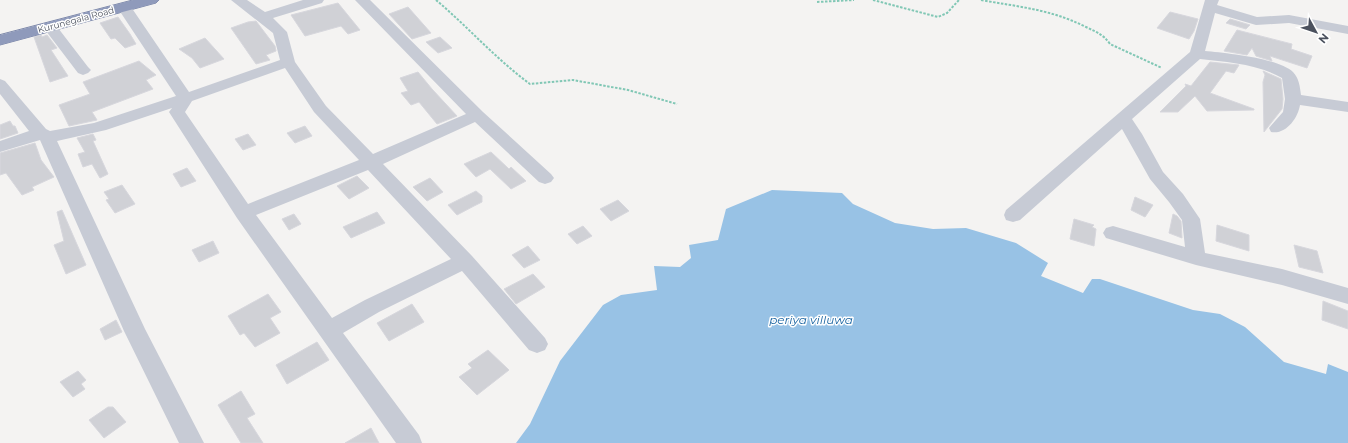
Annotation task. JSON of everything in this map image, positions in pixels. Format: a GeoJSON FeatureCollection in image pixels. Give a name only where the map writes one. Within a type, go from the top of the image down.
{"type":"FeatureCollection","features":[{"type":"Feature","properties":{"kind":"highway","name":"Kurunegala Road"},"geometry":{"type":"LineString","coordinates":[[0,40],[152,0]]}},
{"type":"Feature","properties":{"kind":"street"},"geometry":{"type":"LineString","coordinates":[[238,0],[263,17],[280,32],[288,62],[320,109],[465,261],[537,344]]}},
{"type":"Feature","properties":{"kind":"street"},"geometry":{"type":"LineString","coordinates":[[263,17],[317,0]]}},
{"type":"Feature","properties":{"kind":"street"},"geometry":{"type":"LineString","coordinates":[[362,0],[477,115],[545,178]]}},
{"type":"Feature","properties":{"kind":"street"},"geometry":{"type":"LineString","coordinates":[[1013,215],[1197,54],[1211,3],[1256,21],[1289,19],[1348,30]]}},
{"type":"Feature","properties":{"kind":"street"},"geometry":{"type":"LineString","coordinates":[[124,7],[172,80],[186,98]]}},
{"type":"Feature","properties":{"kind":"street"},"geometry":{"type":"LineString","coordinates":[[50,27],[83,70]]}},
{"type":"Feature","properties":{"kind":"street"},"geometry":{"type":"LineString","coordinates":[[1197,54],[1274,68],[1287,75],[1292,83],[1293,99],[1291,113],[1277,128]]}},
{"type":"Feature","properties":{"kind":"street"},"geometry":{"type":"LineString","coordinates":[[0,147],[44,135],[61,135],[103,124],[186,98],[288,62]]}},
{"type":"Feature","properties":{"kind":"street"},"geometry":{"type":"LineString","coordinates":[[4,94],[44,135],[135,331],[192,443]]}},
{"type":"Feature","properties":{"kind":"street"},"geometry":{"type":"LineString","coordinates":[[186,98],[176,112],[244,213],[410,443]]}},
{"type":"Feature","properties":{"kind":"street"},"geometry":{"type":"LineString","coordinates":[[1293,99],[1348,107]]}},
{"type":"Feature","properties":{"kind":"street"},"geometry":{"type":"LineString","coordinates":[[244,213],[370,162],[477,115]]}},
{"type":"Feature","properties":{"kind":"street"},"geometry":{"type":"LineString","coordinates":[[1123,118],[1134,134],[1156,175],[1176,198],[1191,219],[1196,258]]}},
{"type":"Feature","properties":{"kind":"street"},"geometry":{"type":"LineString","coordinates":[[1113,233],[1196,258],[1282,277],[1348,296]]}},
{"type":"Feature","properties":{"kind":"street"},"geometry":{"type":"LineString","coordinates":[[329,331],[372,306],[465,261]]}},
{"type":"Feature","properties":{"kind":"path"},"geometry":{"type":"LineString","coordinates":[[436,0],[463,23],[512,71],[530,84],[573,80],[628,90],[677,104]]}},
{"type":"Feature","properties":{"kind":"path"},"geometry":{"type":"LineString","coordinates":[[817,2],[854,0]]}},
{"type":"Feature","properties":{"kind":"path"},"geometry":{"type":"LineString","coordinates":[[873,0],[938,18],[947,13],[960,0]]}},
{"type":"Feature","properties":{"kind":"path"},"geometry":{"type":"LineString","coordinates":[[981,0],[1034,8],[1068,18],[1106,36],[1110,44],[1162,68],[1168,78]]}},
{"type":"Feature","properties":{"kind":"water","name":"periya villuwa"},"geometry":{"type":"Polygon","coordinates":[[[772,190],[842,193],[853,204],[895,223],[933,229],[966,228],[1016,243],[1048,263],[1041,276],[1083,293],[1092,279],[1100,279],[1193,310],[1220,314],[1245,327],[1284,362],[1326,374],[1328,364],[1348,372],[1348,443],[516,443],[530,424],[560,361],[603,305],[621,295],[657,290],[654,266],[680,267],[691,258],[689,245],[718,240],[726,209],[772,190]]]}},
{"type":"Feature","properties":{"kind":"building"},"geometry":{"type":"Polygon","coordinates":[[[338,3],[360,30],[348,34],[341,26],[305,36],[291,15],[338,3]]]}},
{"type":"Feature","properties":{"kind":"building"},"geometry":{"type":"Polygon","coordinates":[[[408,7],[431,33],[412,39],[389,14],[408,7]]]}},
{"type":"Feature","properties":{"kind":"building"},"geometry":{"type":"Polygon","coordinates":[[[1170,12],[1198,19],[1194,31],[1189,39],[1157,28],[1170,12]]]}},
{"type":"Feature","properties":{"kind":"building"},"geometry":{"type":"Polygon","coordinates":[[[118,17],[136,44],[125,48],[115,38],[111,39],[100,23],[118,17]]]}},
{"type":"Feature","properties":{"kind":"building"},"geometry":{"type":"Polygon","coordinates":[[[1230,19],[1250,25],[1246,29],[1226,23],[1230,19]]]}},
{"type":"Feature","properties":{"kind":"building"},"geometry":{"type":"Polygon","coordinates":[[[256,21],[275,46],[276,51],[266,55],[270,60],[256,64],[231,28],[256,21]]]}},
{"type":"Feature","properties":{"kind":"building"},"geometry":{"type":"Polygon","coordinates":[[[1237,30],[1292,44],[1291,49],[1312,56],[1307,68],[1270,56],[1272,61],[1256,56],[1252,48],[1247,55],[1224,51],[1237,30]]]}},
{"type":"Feature","properties":{"kind":"building"},"geometry":{"type":"Polygon","coordinates":[[[41,35],[42,37],[47,35],[57,48],[51,50],[68,76],[50,82],[34,37],[41,35]]]}},
{"type":"Feature","properties":{"kind":"building"},"geometry":{"type":"Polygon","coordinates":[[[440,37],[452,48],[438,53],[426,42],[440,37]]]}},
{"type":"Feature","properties":{"kind":"building"},"geometry":{"type":"Polygon","coordinates":[[[205,38],[224,59],[200,68],[192,58],[179,49],[205,38]]]}},
{"type":"Feature","properties":{"kind":"building"},"geometry":{"type":"Polygon","coordinates":[[[139,61],[156,75],[146,80],[153,89],[92,112],[97,120],[69,126],[59,105],[90,94],[83,82],[139,61]]]}},
{"type":"Feature","properties":{"kind":"building"},"geometry":{"type":"Polygon","coordinates":[[[1210,62],[1239,65],[1234,73],[1226,71],[1210,93],[1254,110],[1207,111],[1195,96],[1178,112],[1160,112],[1186,86],[1185,84],[1191,86],[1210,62]]]}},
{"type":"Feature","properties":{"kind":"building"},"geometry":{"type":"Polygon","coordinates":[[[1263,71],[1281,79],[1283,99],[1282,109],[1264,132],[1263,82],[1265,75],[1263,71]]]}},
{"type":"Feature","properties":{"kind":"building"},"geometry":{"type":"Polygon","coordinates":[[[418,72],[457,116],[437,124],[419,102],[411,105],[401,93],[408,91],[400,78],[418,72]]]}},
{"type":"Feature","properties":{"kind":"building"},"geometry":{"type":"Polygon","coordinates":[[[10,121],[13,126],[15,126],[18,133],[0,139],[0,125],[10,121]]]}},
{"type":"Feature","properties":{"kind":"building"},"geometry":{"type":"Polygon","coordinates":[[[305,126],[312,136],[295,143],[287,133],[305,126]]]}},
{"type":"Feature","properties":{"kind":"building"},"geometry":{"type":"Polygon","coordinates":[[[93,134],[96,140],[93,141],[108,174],[100,178],[92,164],[83,167],[78,154],[85,152],[77,138],[93,134]]]}},
{"type":"Feature","properties":{"kind":"building"},"geometry":{"type":"Polygon","coordinates":[[[248,134],[256,145],[243,150],[235,139],[248,134]]]}},
{"type":"Feature","properties":{"kind":"building"},"geometry":{"type":"Polygon","coordinates":[[[35,143],[41,160],[54,177],[32,187],[34,190],[22,195],[6,173],[0,175],[0,153],[35,143]]]}},
{"type":"Feature","properties":{"kind":"building"},"geometry":{"type":"Polygon","coordinates":[[[491,152],[509,169],[511,167],[526,181],[511,189],[490,169],[476,177],[464,164],[491,152]]]}},
{"type":"Feature","properties":{"kind":"building"},"geometry":{"type":"Polygon","coordinates":[[[187,168],[196,181],[181,187],[173,174],[187,168]]]}},
{"type":"Feature","properties":{"kind":"building"},"geometry":{"type":"Polygon","coordinates":[[[357,176],[369,188],[349,199],[337,186],[357,176]]]}},
{"type":"Feature","properties":{"kind":"building"},"geometry":{"type":"Polygon","coordinates":[[[430,178],[443,192],[427,201],[413,187],[430,178]]]}},
{"type":"Feature","properties":{"kind":"building"},"geometry":{"type":"Polygon","coordinates":[[[122,185],[135,204],[115,213],[106,200],[109,199],[104,192],[122,185]]]}},
{"type":"Feature","properties":{"kind":"building"},"geometry":{"type":"Polygon","coordinates":[[[476,191],[482,196],[482,202],[457,215],[448,205],[476,191]]]}},
{"type":"Feature","properties":{"kind":"building"},"geometry":{"type":"Polygon","coordinates":[[[1135,197],[1153,205],[1145,217],[1131,210],[1135,197]]]}},
{"type":"Feature","properties":{"kind":"building"},"geometry":{"type":"Polygon","coordinates":[[[618,200],[629,211],[611,221],[600,209],[618,200]]]}},
{"type":"Feature","properties":{"kind":"building"},"geometry":{"type":"Polygon","coordinates":[[[62,210],[86,265],[66,274],[54,245],[64,241],[57,212],[62,210]]]}},
{"type":"Feature","properties":{"kind":"building"},"geometry":{"type":"Polygon","coordinates":[[[377,212],[385,223],[351,238],[343,227],[377,212]]]}},
{"type":"Feature","properties":{"kind":"building"},"geometry":{"type":"Polygon","coordinates":[[[294,214],[301,224],[289,230],[282,219],[294,214]]]}},
{"type":"Feature","properties":{"kind":"building"},"geometry":{"type":"Polygon","coordinates":[[[1173,214],[1181,221],[1182,238],[1169,233],[1173,214]]]}},
{"type":"Feature","properties":{"kind":"building"},"geometry":{"type":"Polygon","coordinates":[[[1074,219],[1094,225],[1092,227],[1096,229],[1094,246],[1070,239],[1074,219]]]}},
{"type":"Feature","properties":{"kind":"building"},"geometry":{"type":"Polygon","coordinates":[[[1217,225],[1249,235],[1249,251],[1216,241],[1217,225]]]}},
{"type":"Feature","properties":{"kind":"building"},"geometry":{"type":"Polygon","coordinates":[[[583,226],[592,236],[577,244],[568,234],[583,226]]]}},
{"type":"Feature","properties":{"kind":"building"},"geometry":{"type":"Polygon","coordinates":[[[213,241],[219,253],[199,262],[192,250],[213,241]]]}},
{"type":"Feature","properties":{"kind":"building"},"geometry":{"type":"Polygon","coordinates":[[[1294,245],[1317,251],[1323,273],[1299,267],[1294,245]]]}},
{"type":"Feature","properties":{"kind":"building"},"geometry":{"type":"Polygon","coordinates":[[[528,246],[540,260],[524,268],[512,255],[528,246]]]}},
{"type":"Feature","properties":{"kind":"building"},"geometry":{"type":"Polygon","coordinates":[[[533,274],[545,287],[516,304],[504,289],[533,274]]]}},
{"type":"Feature","properties":{"kind":"building"},"geometry":{"type":"Polygon","coordinates":[[[268,294],[281,312],[270,318],[280,333],[255,347],[244,333],[240,335],[228,316],[268,294]]]}},
{"type":"Feature","properties":{"kind":"building"},"geometry":{"type":"Polygon","coordinates":[[[1323,301],[1348,311],[1348,329],[1322,320],[1323,301]]]}},
{"type":"Feature","properties":{"kind":"building"},"geometry":{"type":"Polygon","coordinates":[[[412,304],[424,322],[389,341],[377,323],[412,304]]]}},
{"type":"Feature","properties":{"kind":"building"},"geometry":{"type":"Polygon","coordinates":[[[116,320],[122,332],[105,340],[100,329],[116,320]]]}},
{"type":"Feature","properties":{"kind":"building"},"geometry":{"type":"Polygon","coordinates":[[[317,342],[329,360],[287,384],[276,365],[317,342]]]}},
{"type":"Feature","properties":{"kind":"building"},"geometry":{"type":"Polygon","coordinates":[[[488,350],[509,370],[477,395],[459,377],[472,368],[468,364],[488,350]]]}},
{"type":"Feature","properties":{"kind":"building"},"geometry":{"type":"Polygon","coordinates":[[[78,371],[86,380],[81,384],[85,389],[73,397],[60,382],[78,371]]]}},
{"type":"Feature","properties":{"kind":"building"},"geometry":{"type":"Polygon","coordinates":[[[241,391],[255,414],[247,418],[263,443],[241,443],[218,405],[241,391]]]}},
{"type":"Feature","properties":{"kind":"building"},"geometry":{"type":"Polygon","coordinates":[[[108,407],[113,407],[126,422],[104,438],[89,420],[108,407]]]}},
{"type":"Feature","properties":{"kind":"building"},"geometry":{"type":"Polygon","coordinates":[[[371,428],[379,443],[345,443],[371,428]]]}}]}
